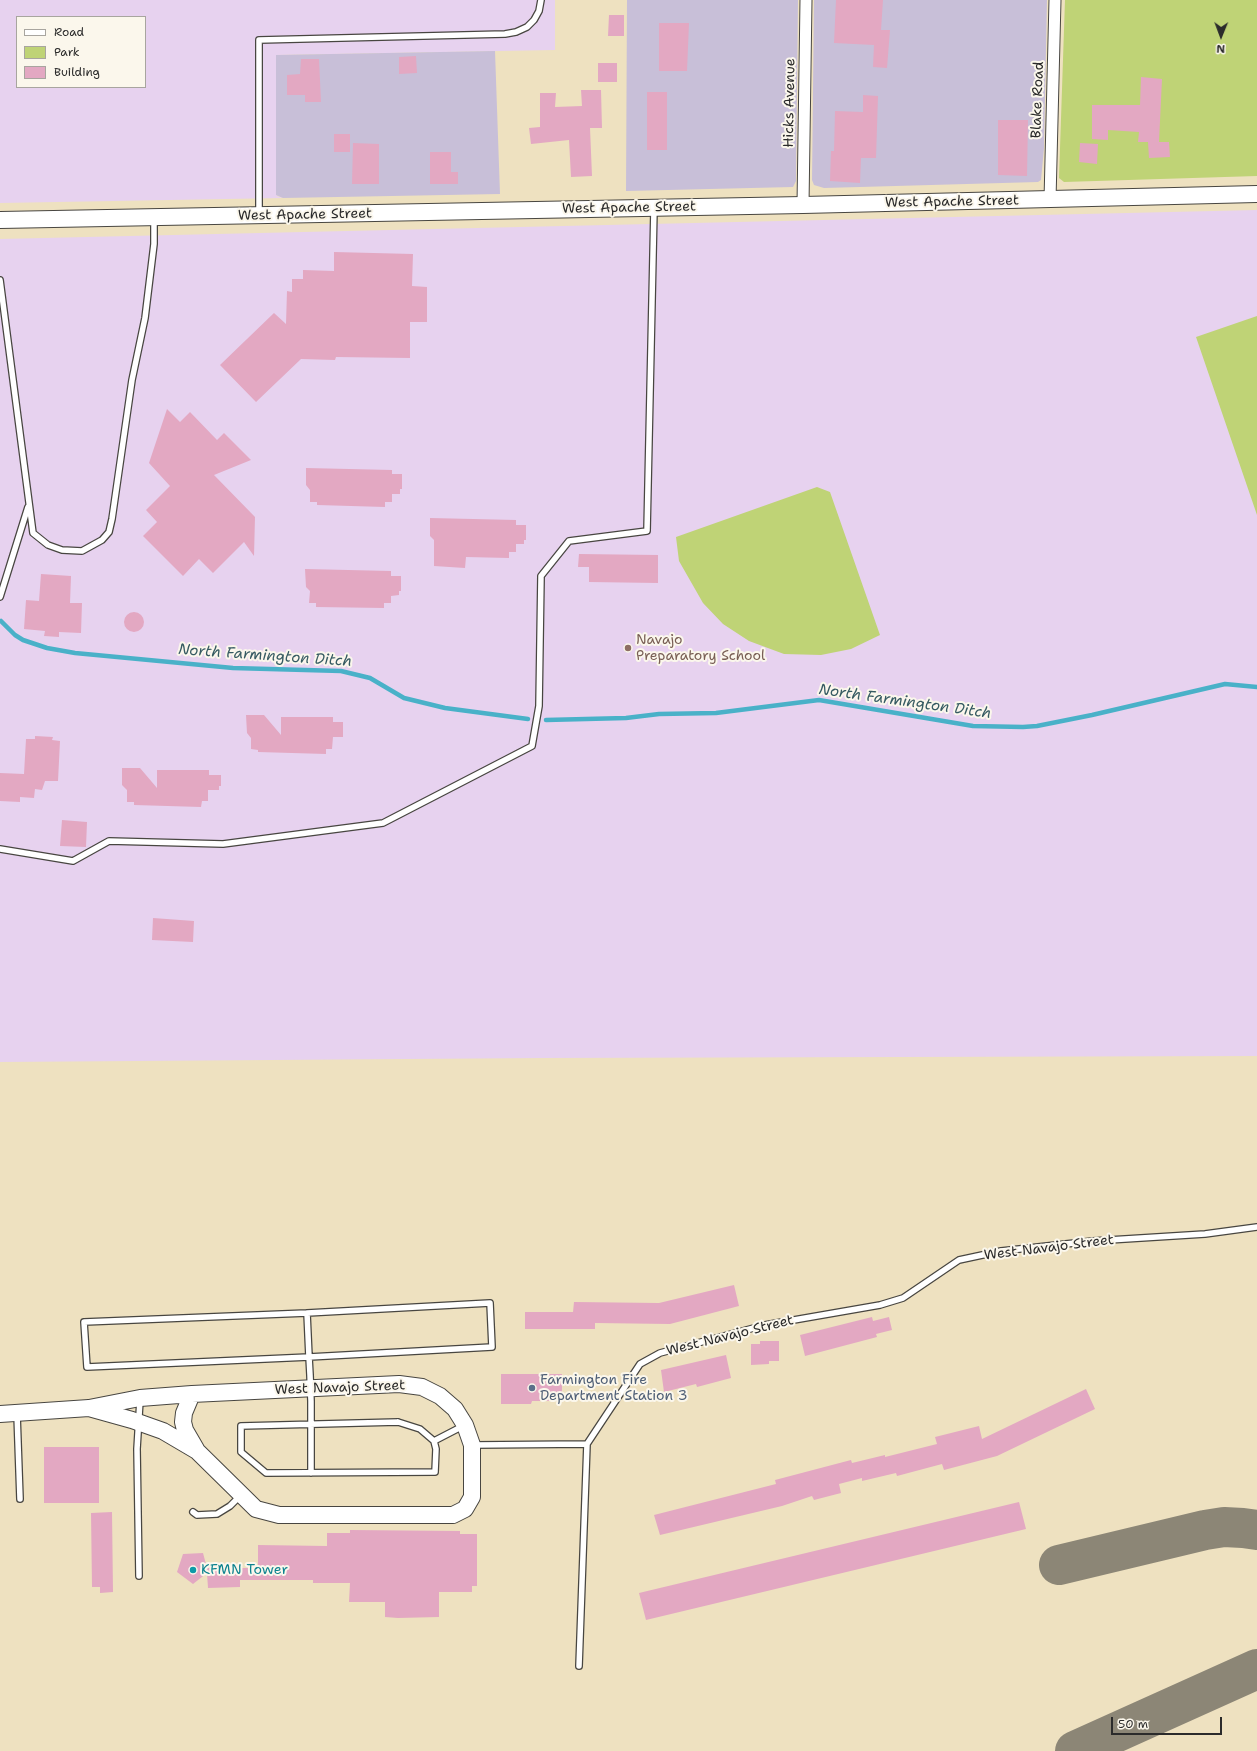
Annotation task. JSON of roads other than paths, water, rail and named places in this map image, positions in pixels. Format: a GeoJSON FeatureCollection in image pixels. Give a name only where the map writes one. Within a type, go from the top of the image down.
{"type":"FeatureCollection","features":[{"type":"Feature","properties":{"kind":"main road","name":"West Apache Street"},"geometry":{"type":"LineString","coordinates":[[0,220],[1050,200],[1257,194]]}},
{"type":"Feature","properties":{"kind":"main road","name":"West Navajo Street"},"geometry":{"type":"LineString","coordinates":[[0,1414],[89,1408],[140,1398],[192,1394],[399,1384],[422,1387],[440,1396],[455,1409],[465,1425],[472,1445],[472,1497],[465,1509],[453,1515],[279,1516],[256,1509],[197,1451]]}},
{"type":"Feature","properties":{"kind":"main road"},"geometry":{"type":"LineString","coordinates":[[192,1394],[184,1413],[183,1422],[188,1436],[197,1451]]}},
{"type":"Feature","properties":{"kind":"main road"},"geometry":{"type":"LineString","coordinates":[[89,1408],[140,1422],[163,1431],[197,1451]]}},
{"type":"Feature","properties":{"kind":"street","name":"Hicks Avenue"},"geometry":{"type":"LineString","coordinates":[[804,205],[806,0]]}},
{"type":"Feature","properties":{"kind":"street","name":"Blake Road"},"geometry":{"type":"LineString","coordinates":[[1050,200],[1056,0]]}},
{"type":"Feature","properties":{"kind":"lane"},"geometry":{"type":"LineString","coordinates":[[259,216],[259,40],[505,34],[516,32],[527,27],[534,20],[539,11],[541,0]]}},
{"type":"Feature","properties":{"kind":"lane"},"geometry":{"type":"LineString","coordinates":[[0,849],[73,861],[109,841],[223,844],[383,823],[532,746],[539,706],[541,576],[569,541],[647,531],[654,207]]}},
{"type":"Feature","properties":{"kind":"lane"},"geometry":{"type":"LineString","coordinates":[[0,280],[33,533],[48,544],[62,550],[82,550],[93,546],[102,540],[109,532],[112,519],[132,380],[145,318],[154,244],[154,217]]}},
{"type":"Feature","properties":{"kind":"lane"},"geometry":{"type":"LineString","coordinates":[[0,597],[29,504]]}},
{"type":"Feature","properties":{"kind":"lane","name":"West Navajo Street"},"geometry":{"type":"LineString","coordinates":[[587,1444],[640,1364],[660,1353],[765,1325],[880,1305],[903,1298],[959,1260],[1001,1251],[1093,1241],[1205,1234],[1257,1227]]}},
{"type":"Feature","properties":{"kind":"lane"},"geometry":{"type":"LineString","coordinates":[[490,1303],[492,1348],[87,1367],[84,1322],[306,1313],[490,1303]]}},
{"type":"Feature","properties":{"kind":"lane"},"geometry":{"type":"LineString","coordinates":[[306,1313],[310,1388],[311,1473]]}},
{"type":"Feature","properties":{"kind":"lane"},"geometry":{"type":"LineString","coordinates":[[139,1576],[137,1449],[140,1422],[140,1398]]}},
{"type":"Feature","properties":{"kind":"lane"},"geometry":{"type":"LineString","coordinates":[[17,1413],[20,1499]]}},
{"type":"Feature","properties":{"kind":"lane"},"geometry":{"type":"LineString","coordinates":[[398,1422],[420,1429],[434,1441],[436,1449],[435,1472],[266,1473],[241,1452],[241,1426],[398,1422]]}},
{"type":"Feature","properties":{"kind":"lane"},"geometry":{"type":"LineString","coordinates":[[434,1441],[465,1425]]}},
{"type":"Feature","properties":{"kind":"lane"},"geometry":{"type":"LineString","coordinates":[[472,1445],[587,1444],[579,1666]]}},
{"type":"Feature","properties":{"kind":"lane"},"geometry":{"type":"LineString","coordinates":[[193,1512],[208,1516],[217,1514],[230,1506],[241,1495]]}},
{"type":"Feature","properties":{"kind":"waterway","name":"North Farmington Ditch"},"geometry":{"type":"LineString","coordinates":[[1,621],[15,635],[23,640],[47,648],[75,653],[233,668],[341,671],[370,678],[404,698],[445,708],[528,719]]}},
{"type":"Feature","properties":{"kind":"waterway","name":"North Farmington Ditch"},"geometry":{"type":"LineString","coordinates":[[546,720],[626,718],[659,714],[716,713],[819,700],[973,726],[1023,727],[1037,726],[1092,715],[1225,684],[1257,687]]}},
{"type":"Feature","properties":{"kind":"place","name":"Navajo Preparatory School"},"geometry":{"type":"Point","coordinates":[628,648]}},
{"type":"Feature","properties":{"kind":"place","name":"Farmington Fire Department Station 3"},"geometry":{"type":"Point","coordinates":[532,1388]}},
{"type":"Feature","properties":{"kind":"place","name":"KFMN Tower"},"geometry":{"type":"Point","coordinates":[193,1570]}}]}
